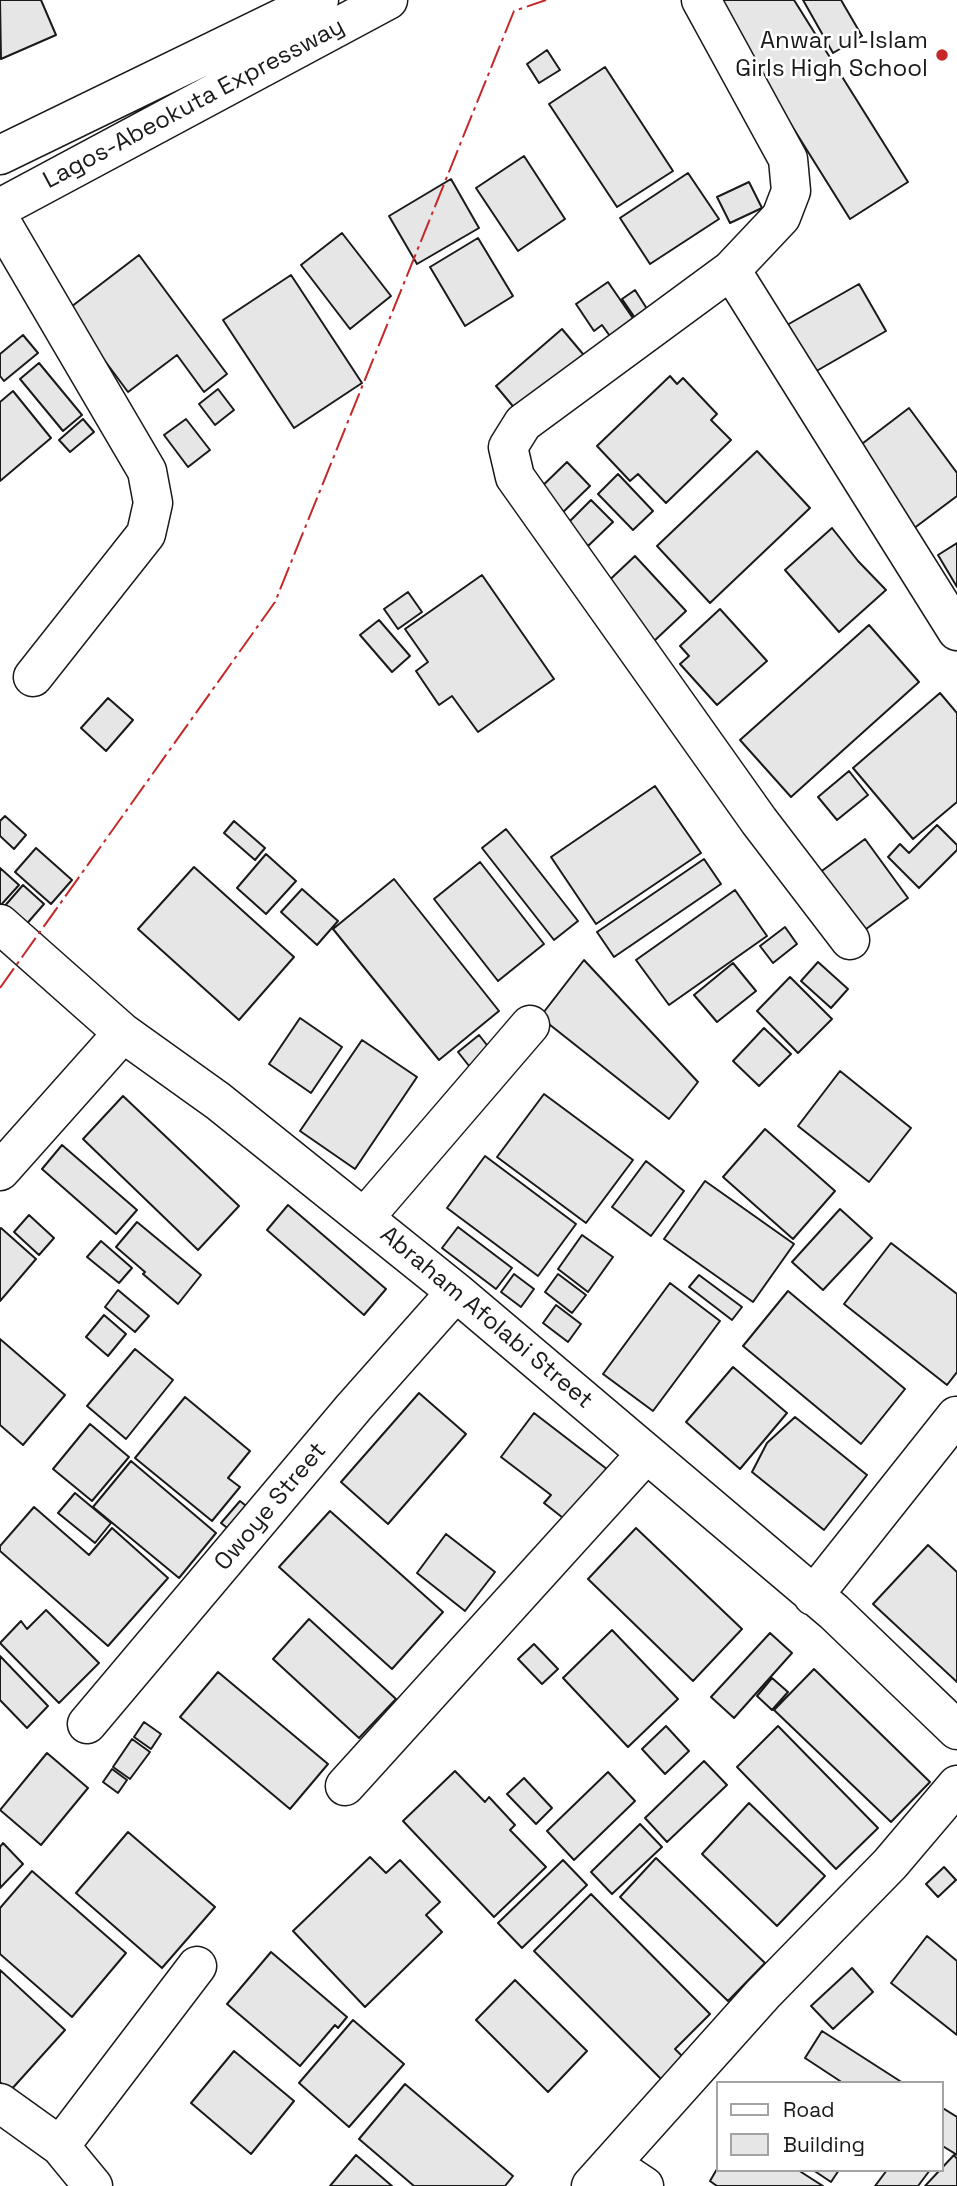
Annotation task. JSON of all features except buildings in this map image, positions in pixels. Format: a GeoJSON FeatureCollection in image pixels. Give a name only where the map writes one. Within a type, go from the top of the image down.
{"type":"FeatureCollection","features":[{"type":"Feature","properties":{"kind":"main road","name":"Lagos-Abeokuta Expressway"},"geometry":{"type":"LineString","coordinates":[[0,155],[319,0]]}},
{"type":"Feature","properties":{"kind":"main road","name":"Lagos-Abeokuta Expressway"},"geometry":{"type":"LineString","coordinates":[[0,208],[388,0]]}},
{"type":"Feature","properties":{"kind":"main road"},"geometry":{"type":"LineString","coordinates":[[701,0],[788,159],[791,191],[781,217],[731,271],[523,423],[508,447],[515,477],[759,821],[850,940]]}},
{"type":"Feature","properties":{"kind":"main road"},"geometry":{"type":"LineString","coordinates":[[0,220],[147,471],[153,503],[146,534],[33,677]]}},
{"type":"Feature","properties":{"kind":"main road"},"geometry":{"type":"LineString","coordinates":[[731,271],[957,631]]}},
{"type":"Feature","properties":{"kind":"main road","name":"Abraham Afolabi Street"},"geometry":{"type":"LineString","coordinates":[[0,924],[123,1033],[218,1101],[456,1292],[834,1612],[957,1730]]}},
{"type":"Feature","properties":{"kind":"main road"},"geometry":{"type":"LineString","coordinates":[[365,1217],[530,1025]]}},
{"type":"Feature","properties":{"kind":"main road"},"geometry":{"type":"LineString","coordinates":[[0,1171],[123,1033]]}},
{"type":"Feature","properties":{"kind":"main road","name":"Owoye Street"},"geometry":{"type":"LineString","coordinates":[[88,1724],[354,1407],[456,1292]]}},
{"type":"Feature","properties":{"kind":"main road"},"geometry":{"type":"LineString","coordinates":[[813,1596],[956,1416]]}},
{"type":"Feature","properties":{"kind":"main road"},"geometry":{"type":"LineString","coordinates":[[345,1786],[646,1454]]}},
{"type":"Feature","properties":{"kind":"main road"},"geometry":{"type":"LineString","coordinates":[[644,2186],[601,2175],[763,1994],[890,1864],[957,1785]]}},
{"type":"Feature","properties":{"kind":"main road"},"geometry":{"type":"LineString","coordinates":[[60,2146],[197,1966]]}},
{"type":"Feature","properties":{"kind":"main road"},"geometry":{"type":"LineString","coordinates":[[0,2103],[60,2146],[93,2186]]}},
{"type":"Feature","properties":{"kind":"power"},"geometry":{"type":"LineString","coordinates":[[0,988],[275,602],[514,11],[546,0]]}},
{"type":"Feature","properties":{"kind":"place","name":"Anwar ul-Islam Girls High School"},"geometry":{"type":"Point","coordinates":[942,55]}}]}
